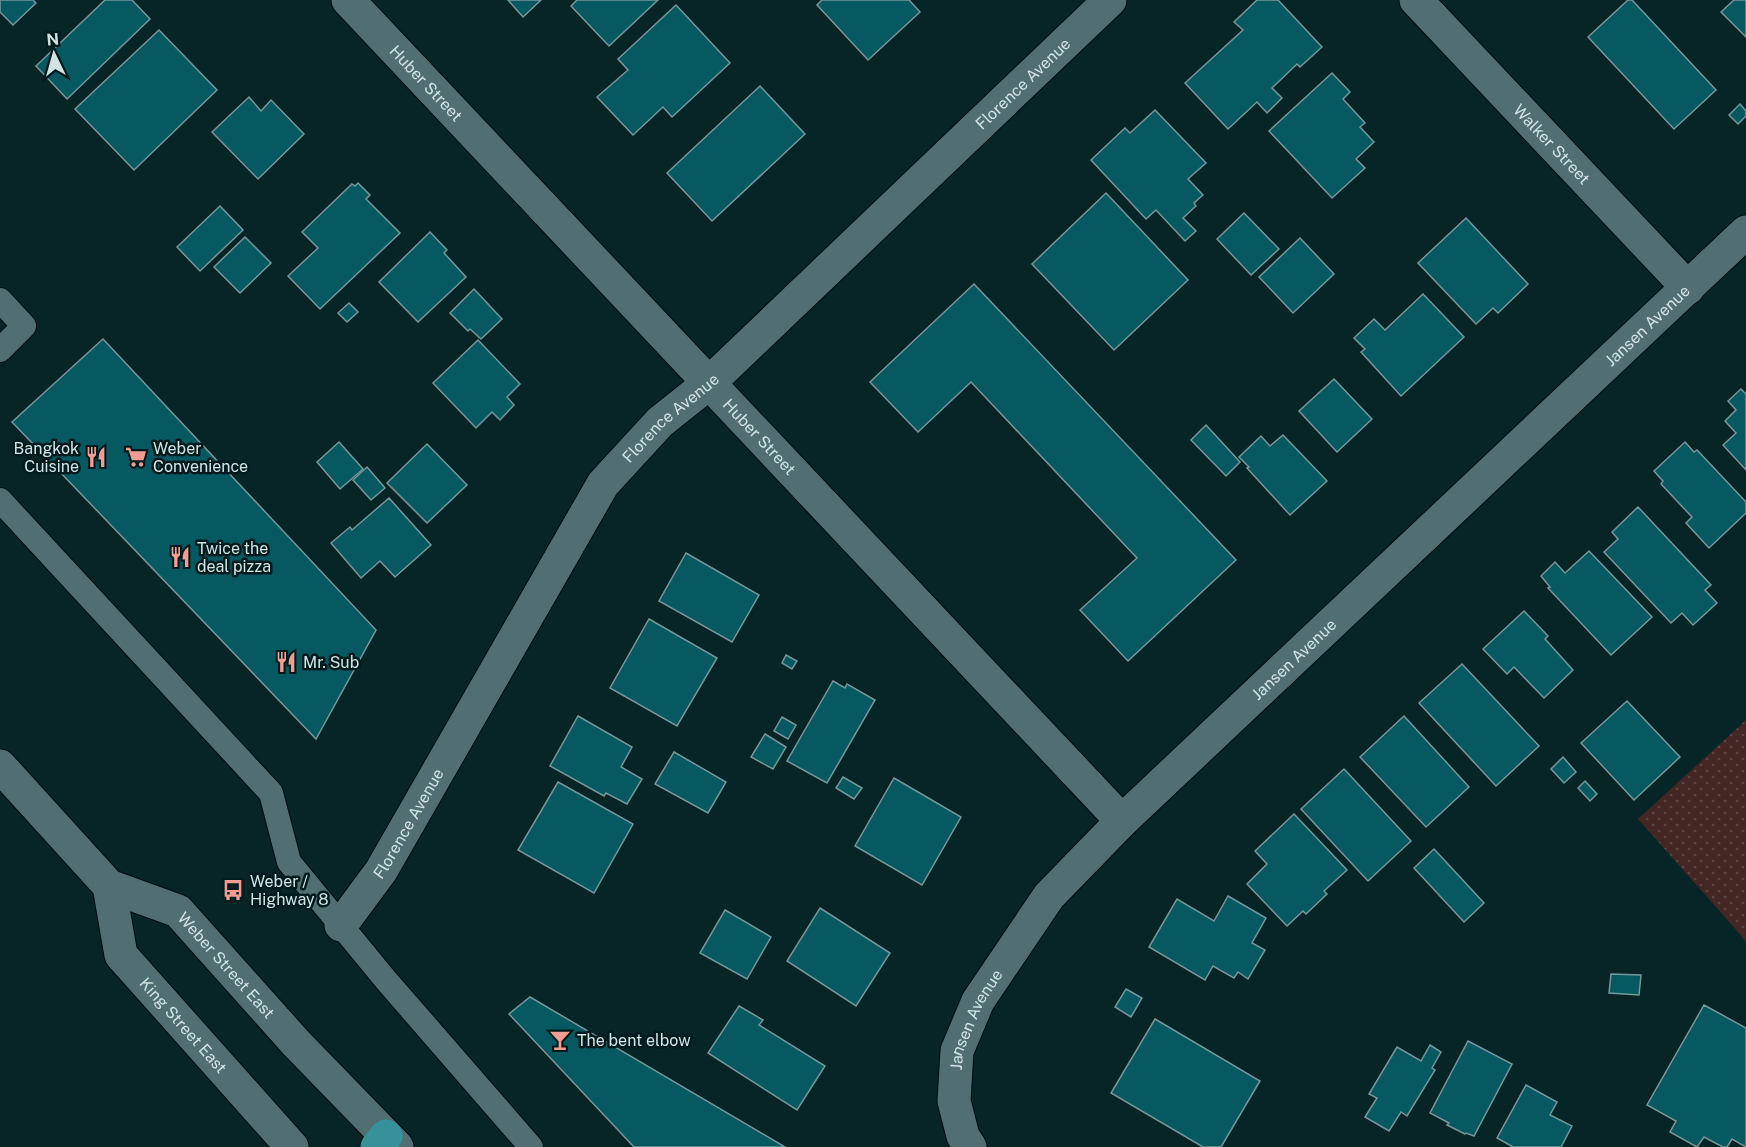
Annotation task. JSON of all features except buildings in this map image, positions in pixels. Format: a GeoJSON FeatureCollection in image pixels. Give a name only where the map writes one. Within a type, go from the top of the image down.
{"type":"FeatureCollection","features":[{"type":"Feature","properties":{"kind":"street","name":"Huber Street"},"geometry":{"type":"LineString","coordinates":[[348,0],[1122,821]]}},
{"type":"Feature","properties":{"kind":"street","name":"Florence Avenue"},"geometry":{"type":"LineString","coordinates":[[341,925],[381,871],[603,484],[660,422],[709,383],[1110,0]]}},
{"type":"Feature","properties":{"kind":"street","name":"Walker Street"},"geometry":{"type":"LineString","coordinates":[[1416,0],[1688,288]]}},
{"type":"Feature","properties":{"kind":"street","name":"Jansen Avenue"},"geometry":{"type":"LineString","coordinates":[[970,1147],[963,1136],[954,1101],[957,1051],[978,1001],[1049,896],[1122,821],[1746,232]]}},
{"type":"Feature","properties":{"kind":"street","name":"Weber Street East"},"geometry":{"type":"LineString","coordinates":[[0,766],[109,886],[178,911],[387,1143]]}},
{"type":"Feature","properties":{"kind":"street","name":"King Street East"},"geometry":{"type":"LineString","coordinates":[[109,886],[121,955],[292,1147]]}},
{"type":"Feature","properties":{"kind":"lane"},"geometry":{"type":"LineString","coordinates":[[0,300],[24,326],[0,350]]}},
{"type":"Feature","properties":{"kind":"lane"},"geometry":{"type":"LineString","coordinates":[[0,500],[271,793],[289,862],[385,979],[531,1147]]}},
{"type":"Feature","properties":{"kind":"shaded area"},"geometry":{"type":"Polygon","coordinates":[[[1746,720],[1746,941],[1638,819],[1746,720]]]}},
{"type":"Feature","properties":{"kind":"place","name":"Bangkok Cuisine"},"geometry":{"type":"Point","coordinates":[96,457]}},
{"type":"Feature","properties":{"kind":"place","name":"Weber Convenience"},"geometry":{"type":"Point","coordinates":[136,457]}},
{"type":"Feature","properties":{"kind":"place","name":"Twice the deal pizza"},"geometry":{"type":"Point","coordinates":[180,557]}},
{"type":"Feature","properties":{"kind":"place","name":"Mr. Sub"},"geometry":{"type":"Point","coordinates":[286,662]}},
{"type":"Feature","properties":{"kind":"place","name":"Weber / Highway 8"},"geometry":{"type":"Point","coordinates":[233,890]}},
{"type":"Feature","properties":{"kind":"place","name":"The bent elbow"},"geometry":{"type":"Point","coordinates":[560,1040]}}]}
